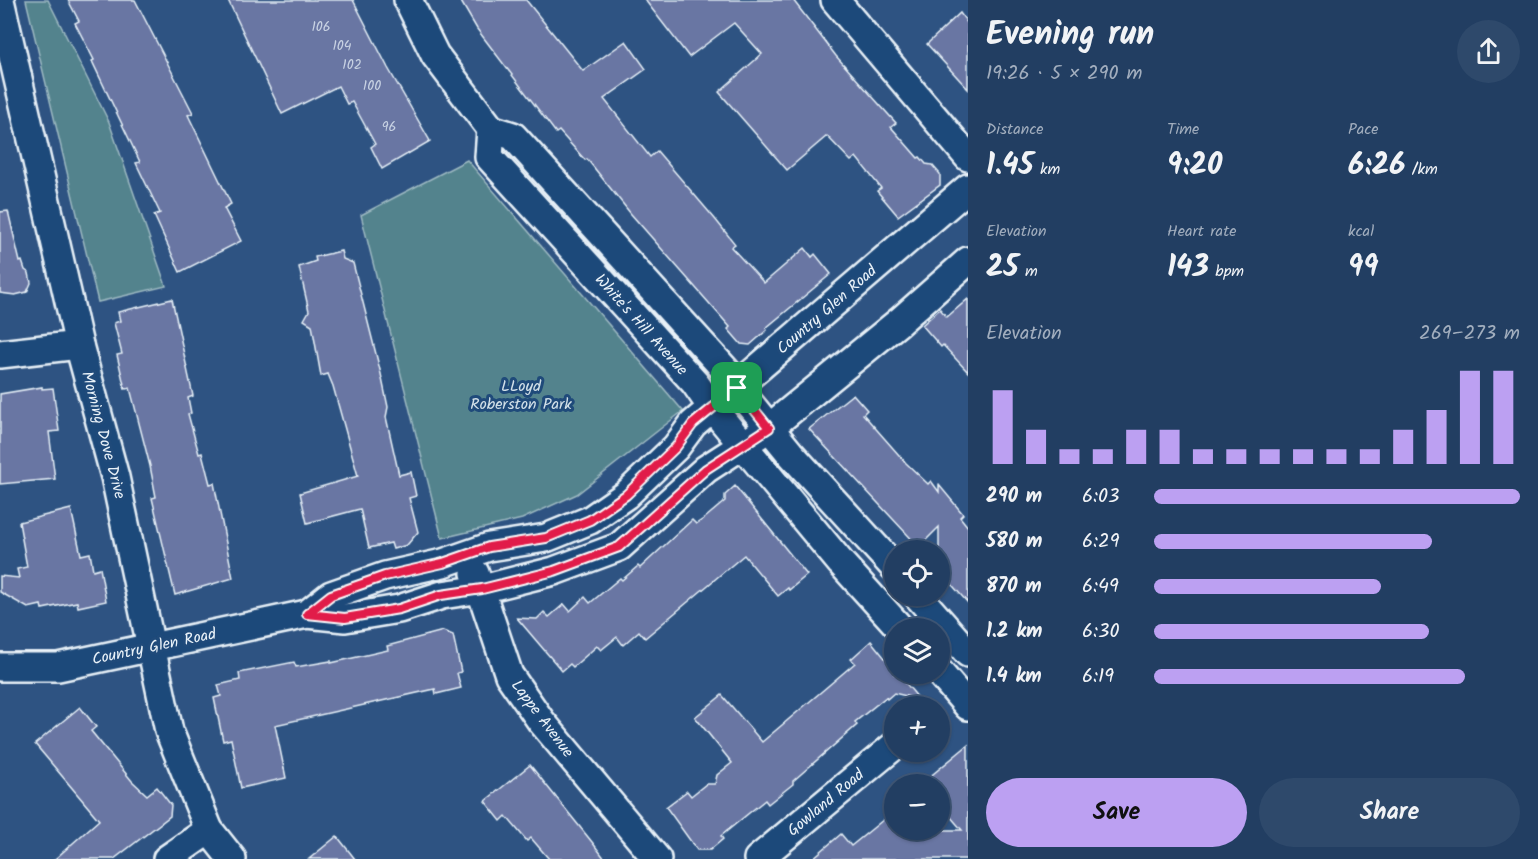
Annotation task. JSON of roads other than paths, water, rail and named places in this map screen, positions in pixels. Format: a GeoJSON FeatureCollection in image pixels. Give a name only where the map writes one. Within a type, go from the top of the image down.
{"type":"FeatureCollection","features":[{"type":"Feature","properties":{"kind":"street","name":"Morning Dove Drive"},"geometry":{"type":"LineString","coordinates":[[0,0],[79,345],[115,477],[169,731],[209,830],[232,859]]}},
{"type":"Feature","properties":{"kind":"street","name":"White's Hill Avenue"},"geometry":{"type":"LineString","coordinates":[[408,0],[435,55],[491,129],[513,136],[729,374],[737,388],[769,428],[884,556]]}},
{"type":"Feature","properties":{"kind":"street"},"geometry":{"type":"LineString","coordinates":[[835,0],[968,157]]}},
{"type":"Feature","properties":{"kind":"street","name":"White's Hill Avenue"},"geometry":{"type":"LineString","coordinates":[[491,129],[489,157],[695,383],[741,444],[841,563],[891,618]]}},
{"type":"Feature","properties":{"kind":"street","name":"Country Glen Road"},"geometry":{"type":"LineString","coordinates":[[307,614],[331,595],[385,576],[468,555],[489,547],[546,538],[590,520],[626,495],[676,447],[693,424],[968,188]]}},
{"type":"Feature","properties":{"kind":"street","name":"Country Glen Road"},"geometry":{"type":"LineString","coordinates":[[0,667],[58,667],[307,614],[345,618],[399,609],[441,595],[482,589],[554,571],[619,547],[706,469],[741,444],[769,428],[900,321],[968,261]]}},
{"type":"Feature","properties":{"kind":"street"},"geometry":{"type":"LineString","coordinates":[[0,354],[79,345]]}},
{"type":"Feature","properties":{"kind":"street","name":"Lappe Avenue"},"geometry":{"type":"LineString","coordinates":[[468,555],[482,589],[508,675],[541,722],[657,859]]}},
{"type":"Feature","properties":{"kind":"street"},"geometry":{"type":"LineString","coordinates":[[927,606],[968,653]]}},
{"type":"Feature","properties":{"kind":"street"},"geometry":{"type":"LineString","coordinates":[[948,684],[958,697]]}},
{"type":"Feature","properties":{"kind":"street","name":"Gowland Road"},"geometry":{"type":"LineString","coordinates":[[758,859],[884,754]]}},
{"type":"Feature","properties":{"kind":"street"},"geometry":{"type":"LineString","coordinates":[[167,859],[209,830]]}},
{"type":"Feature","properties":{"kind":"park label","name":"LLoyd Roberston Park"},"geometry":{"type":"Point","coordinates":[521,395]}}]}
